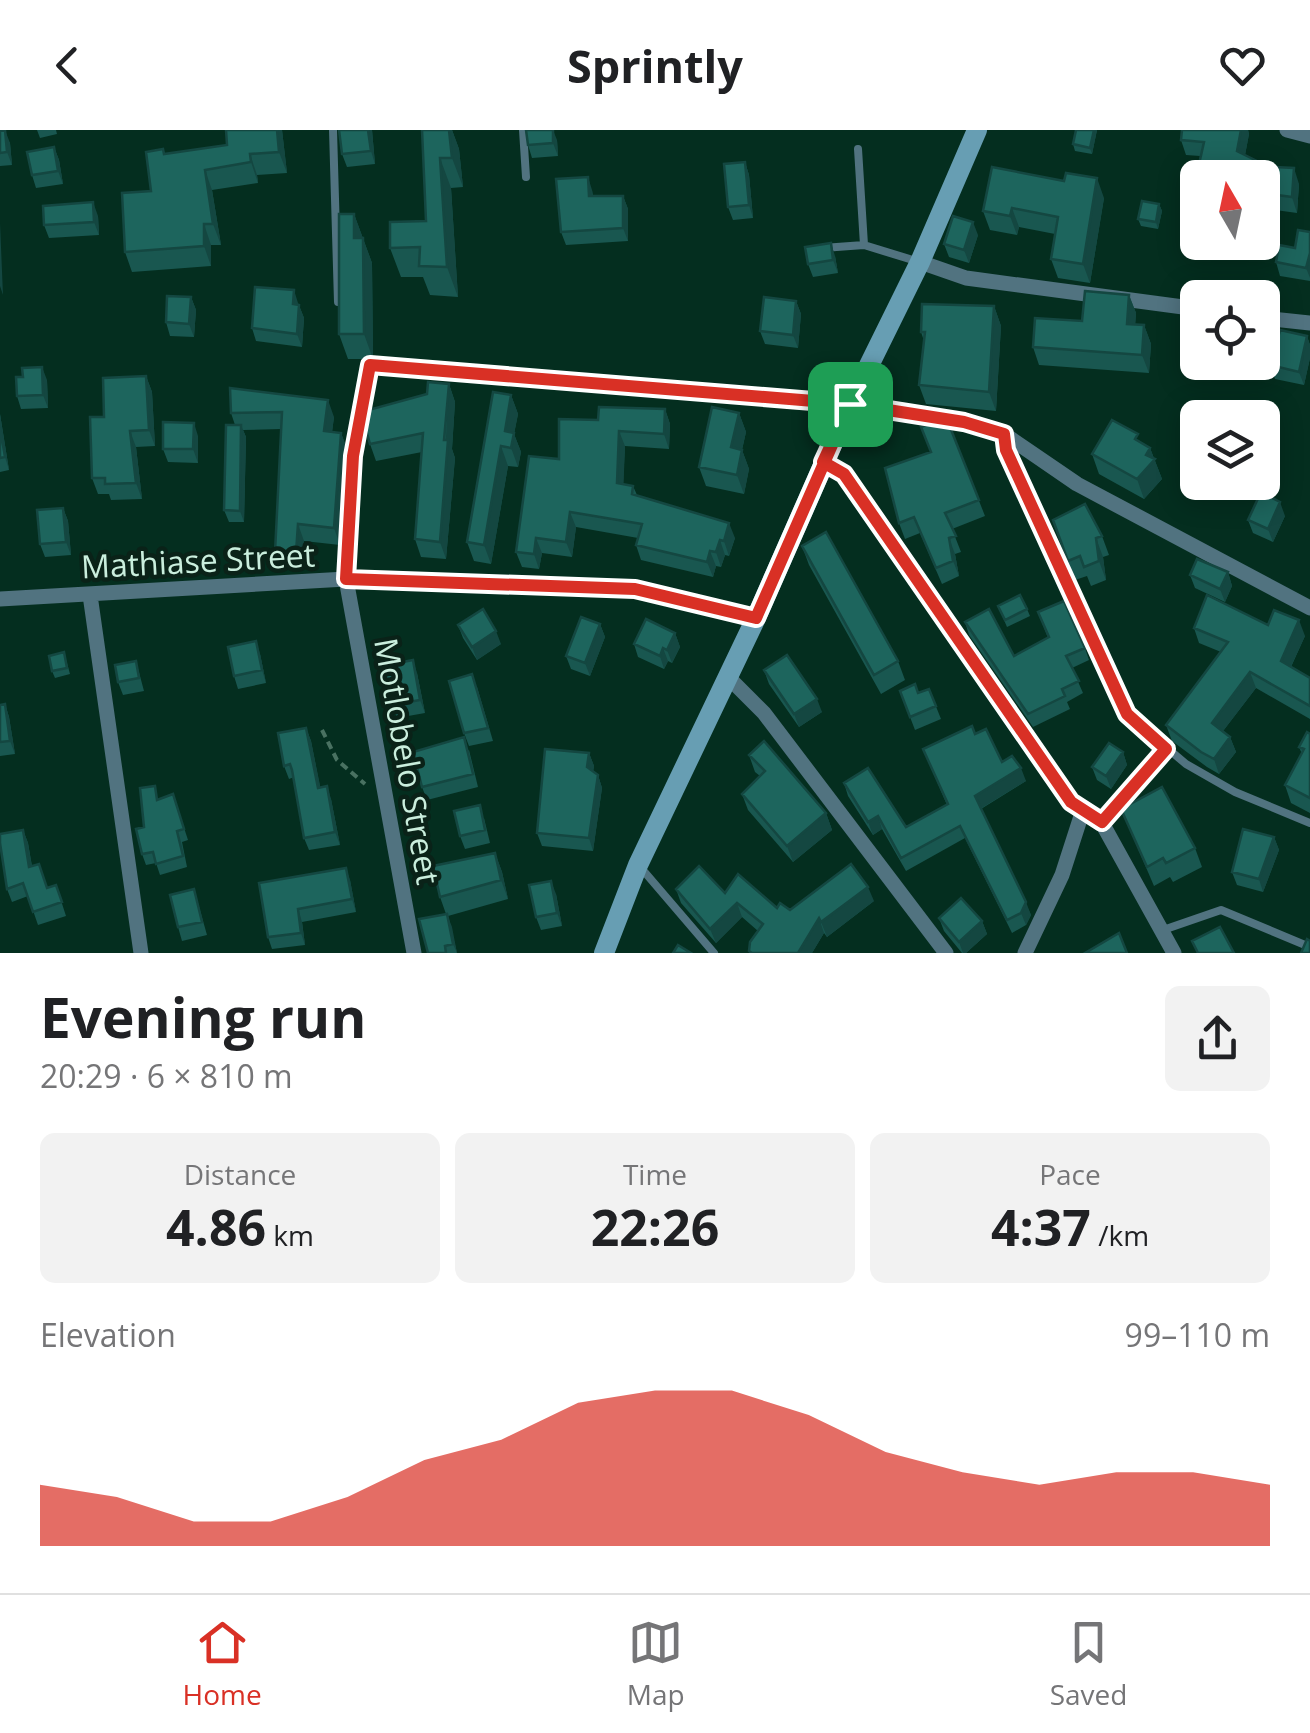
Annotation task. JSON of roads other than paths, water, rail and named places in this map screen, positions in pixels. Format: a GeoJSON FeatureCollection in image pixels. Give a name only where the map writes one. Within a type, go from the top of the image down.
{"type":"FeatureCollection","features":[{"type":"Feature","properties":{"kind":"main road"},"geometry":{"type":"LineString","coordinates":[[604,953],[638,865],[756,618],[823,462],[920,262],[977,130]]}},
{"type":"Feature","properties":{"kind":"street"},"geometry":{"type":"LineString","coordinates":[[1287,130],[1310,136]]}},
{"type":"Feature","properties":{"kind":"street"},"geometry":{"type":"LineString","coordinates":[[920,262],[966,278],[1180,307]]}},
{"type":"Feature","properties":{"kind":"street"},"geometry":{"type":"LineString","coordinates":[[1280,320],[1310,323]]}},
{"type":"Feature","properties":{"kind":"street"},"geometry":{"type":"LineString","coordinates":[[850,404],[964,422],[1004,434],[1077,484],[1310,608]]}},
{"type":"Feature","properties":{"kind":"street"},"geometry":{"type":"LineString","coordinates":[[823,462],[844,474],[1082,813],[1102,822],[1174,953]]}},
{"type":"Feature","properties":{"kind":"street","name":"Mathiase Street"},"geometry":{"type":"LineString","coordinates":[[0,599],[346,579],[635,589],[756,618]]}},
{"type":"Feature","properties":{"kind":"street","name":"Motlobelo Street"},"geometry":{"type":"LineString","coordinates":[[346,579],[414,953]]}},
{"type":"Feature","properties":{"kind":"street"},"geometry":{"type":"LineString","coordinates":[[90,594],[141,953]]}},
{"type":"Feature","properties":{"kind":"street"},"geometry":{"type":"LineString","coordinates":[[728,676],[764,712],[946,953]]}},
{"type":"Feature","properties":{"kind":"street"},"geometry":{"type":"LineString","coordinates":[[1025,953],[1062,875],[1082,813]]}},
{"type":"Feature","properties":{"kind":"lane"},"geometry":{"type":"LineString","coordinates":[[334,130],[338,302]]}},
{"type":"Feature","properties":{"kind":"lane"},"geometry":{"type":"LineString","coordinates":[[523,130],[526,177]]}},
{"type":"Feature","properties":{"kind":"lane"},"geometry":{"type":"LineString","coordinates":[[858,148],[864,245]]}},
{"type":"Feature","properties":{"kind":"lane"},"geometry":{"type":"LineString","coordinates":[[814,249],[864,245],[920,262]]}},
{"type":"Feature","properties":{"kind":"lane"},"geometry":{"type":"LineString","coordinates":[[1004,434],[1006,450],[1127,714],[1166,749],[1236,792],[1310,823]]}},
{"type":"Feature","properties":{"kind":"lane"},"geometry":{"type":"LineString","coordinates":[[1102,822],[1166,749]]}},
{"type":"Feature","properties":{"kind":"lane"},"geometry":{"type":"LineString","coordinates":[[638,865],[714,953]]}},
{"type":"Feature","properties":{"kind":"lane"},"geometry":{"type":"LineString","coordinates":[[1163,930],[1221,910],[1310,946]]}}]}
